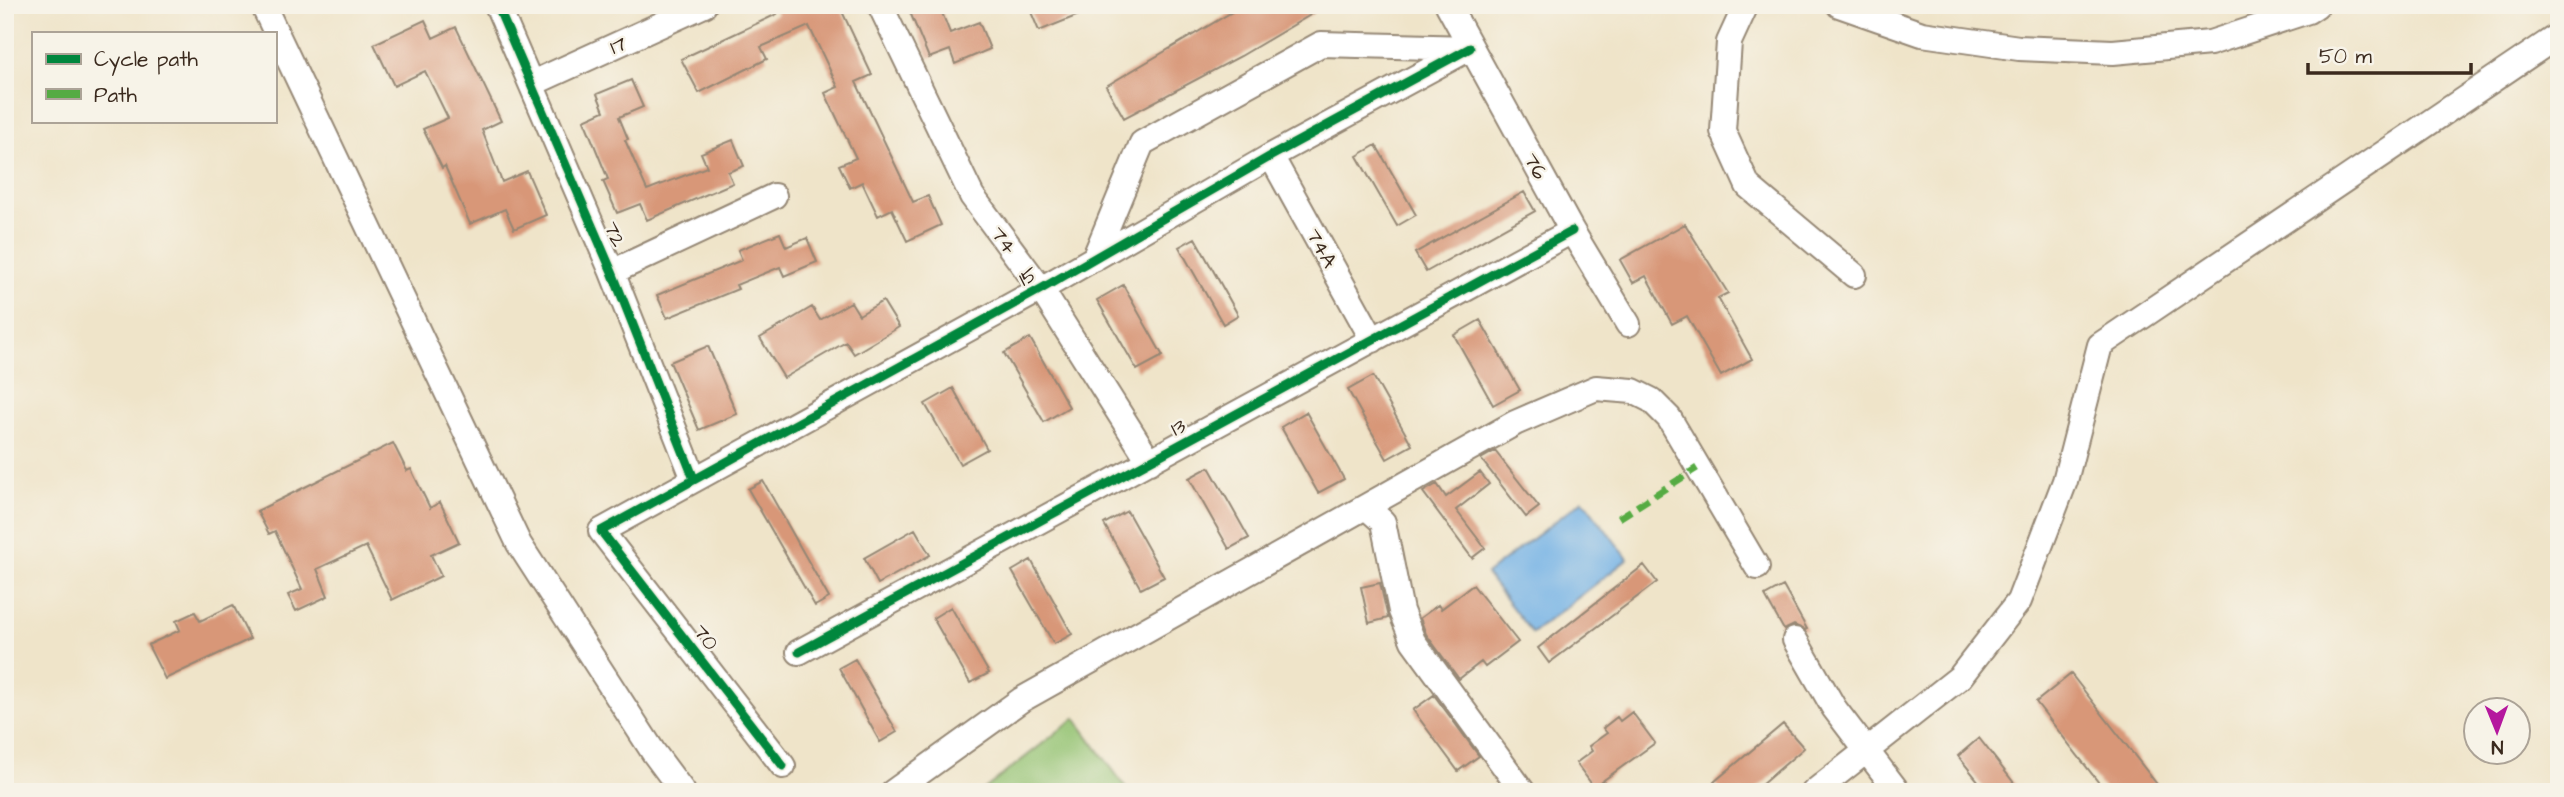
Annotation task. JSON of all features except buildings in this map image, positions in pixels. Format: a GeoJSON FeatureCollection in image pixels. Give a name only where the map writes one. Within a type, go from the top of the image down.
{"type":"FeatureCollection","features":[{"type":"Feature","properties":{"kind":"street"},"geometry":{"type":"LineString","coordinates":[[263,5],[276,32]]}},
{"type":"Feature","properties":{"kind":"street","name":"72"},"geometry":{"type":"LineString","coordinates":[[497,5],[612,272],[694,479]]}},
{"type":"Feature","properties":{"kind":"street","name":"17"},"geometry":{"type":"LineString","coordinates":[[531,84],[704,5]]}},
{"type":"Feature","properties":{"kind":"street","name":"74"},"geometry":{"type":"LineString","coordinates":[[880,5],[972,196],[1041,289],[1150,462]]}},
{"type":"Feature","properties":{"kind":"street","name":"76"},"geometry":{"type":"LineString","coordinates":[[1448,5],[1572,231],[1628,324]]}},
{"type":"Feature","properties":{"kind":"street"},"geometry":{"type":"LineString","coordinates":[[1746,5],[1729,42],[1723,131],[1748,186],[1854,275]]}},
{"type":"Feature","properties":{"kind":"street"},"geometry":{"type":"LineString","coordinates":[[1839,5],[1922,34],[2019,48],[2113,52],[2210,43],[2308,11],[2317,5]]}},
{"type":"Feature","properties":{"kind":"street"},"geometry":{"type":"LineString","coordinates":[[276,32],[519,544],[654,753],[684,792]]}},
{"type":"Feature","properties":{"kind":"street"},"geometry":{"type":"LineString","coordinates":[[1814,792],[1960,677],[2019,601],[2065,481],[2100,345],[2559,35]]}},
{"type":"Feature","properties":{"kind":"street"},"geometry":{"type":"LineString","coordinates":[[1094,258],[1142,143],[1321,44],[1470,48]]}},
{"type":"Feature","properties":{"kind":"street","name":"15"},"geometry":{"type":"LineString","coordinates":[[601,531],[1041,289],[1271,156],[1470,48]]}},
{"type":"Feature","properties":{"kind":"street","name":"74A"},"geometry":{"type":"LineString","coordinates":[[1271,156],[1373,340]]}},
{"type":"Feature","properties":{"kind":"street"},"geometry":{"type":"LineString","coordinates":[[612,272],[774,197]]}},
{"type":"Feature","properties":{"kind":"street","name":"13"},"geometry":{"type":"LineString","coordinates":[[799,652],[1572,231]]}},
{"type":"Feature","properties":{"kind":"street"},"geometry":{"type":"LineString","coordinates":[[893,792],[1021,700],[1516,423],[1596,388],[1633,391],[1651,400],[1669,418],[1757,567]]}},
{"type":"Feature","properties":{"kind":"street"},"geometry":{"type":"LineString","coordinates":[[1366,507],[1383,522],[1401,611],[1413,640],[1522,792]]}},
{"type":"Feature","properties":{"kind":"street","name":"70"},"geometry":{"type":"LineString","coordinates":[[601,531],[783,766]]}},
{"type":"Feature","properties":{"kind":"street"},"geometry":{"type":"LineString","coordinates":[[1795,640],[1834,708],[1898,792]]}},
{"type":"Feature","properties":{"kind":"green space"},"geometry":{"type":"Polygon","coordinates":[[[1075,718],[1129,792],[981,792],[1075,718]]]}},
{"type":"Feature","properties":{"kind":"water"},"geometry":{"type":"Polygon","coordinates":[[[1583,500],[1628,559],[1532,633],[1486,574],[1583,500]]]}},
{"type":"Feature","properties":{"kind":"marked path"},"geometry":{"type":"LineString","coordinates":[[1619,518],[1697,468]]}},
{"type":"Feature","properties":{"kind":"cycle path"},"geometry":{"type":"LineString","coordinates":[[497,5],[612,272],[694,479]]}},
{"type":"Feature","properties":{"kind":"cycle path"},"geometry":{"type":"LineString","coordinates":[[783,766],[601,531],[1041,289],[1271,156],[1470,48]]}},
{"type":"Feature","properties":{"kind":"cycle path"},"geometry":{"type":"LineString","coordinates":[[799,652],[1572,231]]}}]}
